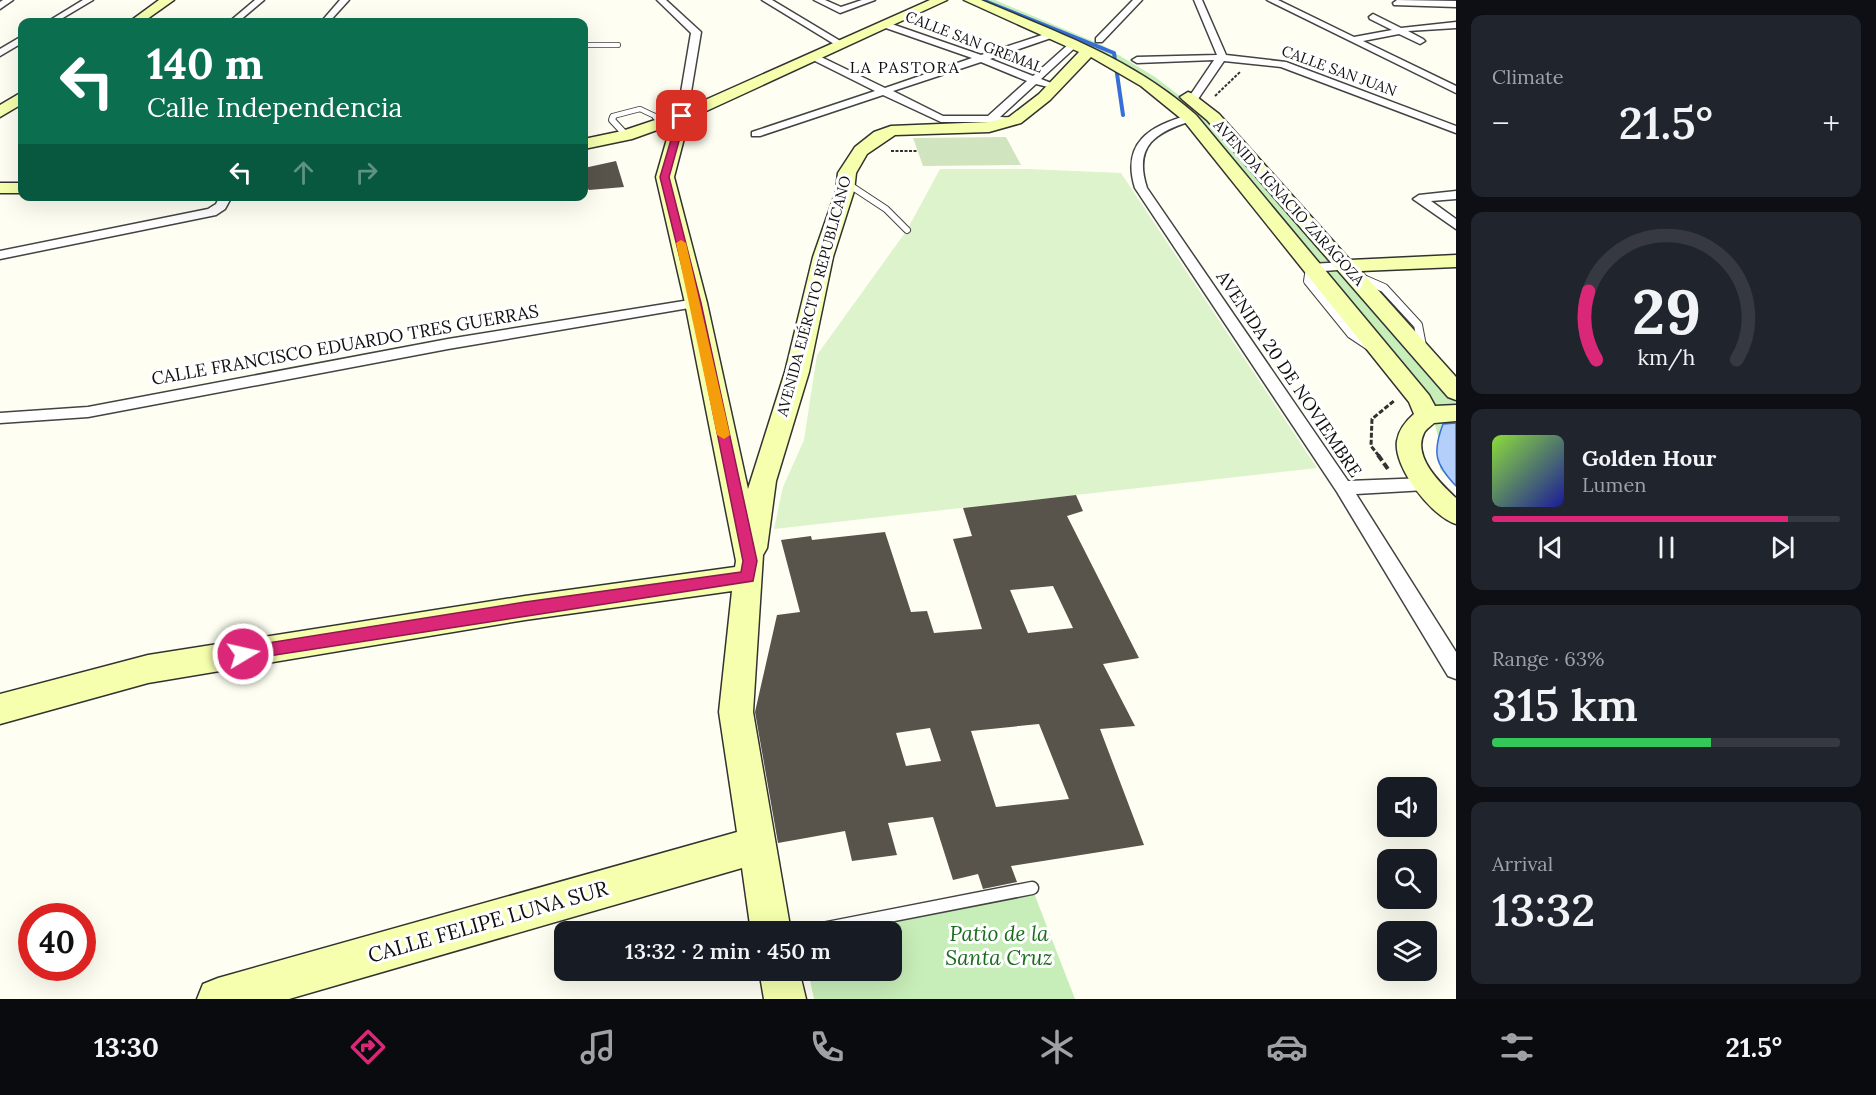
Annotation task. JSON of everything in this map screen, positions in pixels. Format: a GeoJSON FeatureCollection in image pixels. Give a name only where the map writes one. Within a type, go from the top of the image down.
{"type":"FeatureCollection","features":[{"type":"Feature","properties":{"kind":"street"},"geometry":{"type":"LineString","coordinates":[[0,6],[9,0]]}},
{"type":"Feature","properties":{"kind":"street"},"geometry":{"type":"LineString","coordinates":[[58,18],[89,0]]}},
{"type":"Feature","properties":{"kind":"street"},"geometry":{"type":"LineString","coordinates":[[141,18],[168,0]]}},
{"type":"Feature","properties":{"kind":"street"},"geometry":{"type":"LineString","coordinates":[[238,18],[260,0]]}},
{"type":"Feature","properties":{"kind":"street"},"geometry":{"type":"LineString","coordinates":[[329,18],[345,0]]}},
{"type":"Feature","properties":{"kind":"street"},"geometry":{"type":"LineString","coordinates":[[661,0],[696,32],[686,88],[674,119],[665,177],[696,303],[749,569],[736,712],[769,921]]}},
{"type":"Feature","properties":{"kind":"street"},"geometry":{"type":"LineString","coordinates":[[766,0],[842,45]]}},
{"type":"Feature","properties":{"kind":"street"},"geometry":{"type":"LineString","coordinates":[[818,0],[840,10],[871,0]]}},
{"type":"Feature","properties":{"kind":"street"},"geometry":{"type":"LineString","coordinates":[[588,143],[626,135],[674,119],[941,0]]}},
{"type":"Feature","properties":{"kind":"street"},"geometry":{"type":"LineString","coordinates":[[970,0],[1051,35],[1087,45]]}},
{"type":"Feature","properties":{"kind":"street"},"geometry":{"type":"LineString","coordinates":[[1002,0],[1087,45]]}},
{"type":"Feature","properties":{"kind":"street","name":"AVENIDA EJÉRCITO REPUBLICANO"},"geometry":{"type":"LineString","coordinates":[[749,569],[769,458],[797,372],[823,257],[849,167],[861,151],[880,136],[891,131],[990,126],[1015,120],[1043,84],[1138,0]]}},
{"type":"Feature","properties":{"kind":"street"},"geometry":{"type":"LineString","coordinates":[[1191,109],[1222,56],[1198,0]]}},
{"type":"Feature","properties":{"kind":"street"},"geometry":{"type":"LineString","coordinates":[[1274,1],[1293,1]]}},
{"type":"Feature","properties":{"kind":"street"},"geometry":{"type":"LineString","coordinates":[[1274,1],[1456,90]]}},
{"type":"Feature","properties":{"kind":"street"},"geometry":{"type":"LineString","coordinates":[[1396,3],[1456,2]]}},
{"type":"Feature","properties":{"kind":"street"},"geometry":{"type":"LineString","coordinates":[[1373,17],[1420,41]]}},
{"type":"Feature","properties":{"kind":"street","name":"CALLE SAN GREMAL"},"geometry":{"type":"LineString","coordinates":[[886,25],[982,59],[1043,84]]}},
{"type":"Feature","properties":{"kind":"street"},"geometry":{"type":"LineString","coordinates":[[1337,32],[1388,25]]}},
{"type":"Feature","properties":{"kind":"street"},"geometry":{"type":"LineString","coordinates":[[1353,40],[1409,28],[1456,25]]}},
{"type":"Feature","properties":{"kind":"street"},"geometry":{"type":"LineString","coordinates":[[756,134],[1051,35]]}},
{"type":"Feature","properties":{"kind":"street"},"geometry":{"type":"LineString","coordinates":[[0,42],[18,41]]}},
{"type":"Feature","properties":{"kind":"street"},"geometry":{"type":"LineString","coordinates":[[0,53],[18,43]]}},
{"type":"Feature","properties":{"kind":"street","name":"AVENIDA IGNACIO ZARAGOZA"},"geometry":{"type":"LineString","coordinates":[[1087,45],[1137,60],[1191,109],[1311,268],[1420,400],[1427,415]]}},
{"type":"Feature","properties":{"kind":"street","name":"AVENIDA IGNACIO ZARAGOZA"},"geometry":{"type":"LineString","coordinates":[[1087,45],[1168,98],[1213,117],[1456,392]]}},
{"type":"Feature","properties":{"kind":"street","name":"CALLE SAN JUAN"},"geometry":{"type":"LineString","coordinates":[[1137,60],[1222,56],[1254,58],[1297,68],[1456,130]]}},
{"type":"Feature","properties":{"kind":"street"},"geometry":{"type":"LineString","coordinates":[[814,57],[941,118],[1015,120]]}},
{"type":"Feature","properties":{"kind":"street"},"geometry":{"type":"LineString","coordinates":[[991,119],[1043,84]]}},
{"type":"Feature","properties":{"kind":"street"},"geometry":{"type":"LineString","coordinates":[[0,112],[18,100]]}},
{"type":"Feature","properties":{"kind":"street","name":"AVENIDA 20 DE NOVIEMBRE"},"geometry":{"type":"LineString","coordinates":[[1191,109],[1159,129],[1141,146],[1134,164],[1134,173],[1141,188],[1343,488],[1456,670]]}},
{"type":"Feature","properties":{"kind":"street"},"geometry":{"type":"LineString","coordinates":[[0,181],[18,181]]}},
{"type":"Feature","properties":{"kind":"street"},"geometry":{"type":"LineString","coordinates":[[0,188],[18,188]]}},
{"type":"Feature","properties":{"kind":"street"},"geometry":{"type":"LineString","coordinates":[[1456,195],[1419,199],[1456,225]]}},
{"type":"Feature","properties":{"kind":"street"},"geometry":{"type":"LineString","coordinates":[[0,255],[212,212],[221,206],[223,201]]}},
{"type":"Feature","properties":{"kind":"street"},"geometry":{"type":"LineString","coordinates":[[1311,268],[1350,271],[1456,261]]}},
{"type":"Feature","properties":{"kind":"street","name":"CALLE FRANCISCO EDUARDO TRES GUERRAS"},"geometry":{"type":"LineString","coordinates":[[0,418],[88,412],[436,346],[696,303]]}},
{"type":"Feature","properties":{"kind":"street"},"geometry":{"type":"LineString","coordinates":[[1456,413],[1427,415],[1411,433],[1410,456],[1426,484],[1456,514]]}},
{"type":"Feature","properties":{"kind":"street"},"geometry":{"type":"LineString","coordinates":[[1343,488],[1426,484]]}},
{"type":"Feature","properties":{"kind":"street"},"geometry":{"type":"LineString","coordinates":[[0,709],[148,669],[749,569]]}},
{"type":"Feature","properties":{"kind":"street","name":"CALLE FELIPE LUNA SUR"},"geometry":{"type":"LineString","coordinates":[[218,999],[757,845]]}},
{"type":"Feature","properties":{"kind":"street"},"geometry":{"type":"LineString","coordinates":[[781,981],[785,999]]}},
{"type":"Feature","properties":{"kind":"lane"},"geometry":{"type":"LineString","coordinates":[[588,45],[618,45]]}},
{"type":"Feature","properties":{"kind":"lane"},"geometry":{"type":"LineString","coordinates":[[626,135],[612,120],[613,116],[640,109],[674,119]]}},
{"type":"Feature","properties":{"kind":"lane"},"geometry":{"type":"LineString","coordinates":[[845,182],[878,202],[907,230]]}},
{"type":"Feature","properties":{"kind":"lane"},"geometry":{"type":"LineString","coordinates":[[863,921],[1032,888]]}},
{"type":"Feature","properties":{"kind":"path"},"geometry":{"type":"LineString","coordinates":[[1213,117],[1233,116],[1215,96],[1254,58]]}},
{"type":"Feature","properties":{"kind":"path"},"geometry":{"type":"LineString","coordinates":[[886,151],[918,151]]}},
{"type":"Feature","properties":{"kind":"path"},"geometry":{"type":"LineString","coordinates":[[1389,391],[1396,399],[1372,419],[1371,446],[1400,485]]}},
{"type":"Feature","properties":{"kind":"green space"},"geometry":{"type":"Polygon","coordinates":[[[973,0],[995,0],[1102,45],[1155,77],[1213,121],[1456,403],[1456,486],[1440,469],[1438,436],[1429,403],[1230,161],[1123,64],[1101,51],[973,0]]]}},
{"type":"Feature","properties":{"kind":"green space"},"geometry":{"type":"Polygon","coordinates":[[[1006,137],[1021,165],[923,166],[913,138],[1006,137]]]}},
{"type":"Feature","properties":{"kind":"green space"},"geometry":{"type":"Polygon","coordinates":[[[940,169],[1027,169],[1121,173],[1317,468],[774,529],[783,487],[804,440],[817,355],[907,230],[940,169]]]}},
{"type":"Feature","properties":{"kind":"green space","name":"Patio de la Santa Cruz"},"geometry":{"type":"Polygon","coordinates":[[[1032,888],[1075,999],[814,999],[810,981],[902,981],[902,921],[863,921],[1032,888]]]}},
{"type":"Feature","properties":{"kind":"water"},"geometry":{"type":"Polygon","coordinates":[[[1456,423],[1456,486],[1440,464],[1437,443],[1443,424],[1456,423]]]}},
{"type":"Feature","properties":{"kind":"building"},"geometry":{"type":"Polygon","coordinates":[[[616,161],[624,187],[589,190],[588,167],[616,161]]]}},
{"type":"Feature","properties":{"kind":"building"},"geometry":{"type":"Polygon","coordinates":[[[1076,495],[1083,511],[1067,516],[1139,658],[1103,664],[1135,726],[1100,729],[1144,845],[1011,866],[1017,882],[983,889],[978,874],[953,880],[933,817],[888,823],[897,855],[852,861],[845,831],[778,843],[755,712],[777,615],[800,612],[781,540],[811,536],[812,540],[885,532],[911,612],[927,611],[934,633],[982,629],[953,539],[972,536],[963,508],[1076,495]],[[1053,586],[1010,590],[1028,633],[1073,628],[1053,586]],[[1039,724],[971,731],[996,807],[1069,799],[1039,724]],[[930,728],[896,733],[906,766],[941,761],[930,728]]]}},
{"type":"Feature","properties":{"kind":"waterway"},"geometry":{"type":"LineString","coordinates":[[982,0],[1114,53],[1123,115]]}},
{"type":"Feature","properties":{"kind":"slow traffic"},"geometry":{"type":"LineString","coordinates":[[681,243],[724,435]]}},
{"type":"Feature","properties":{"kind":"district","name":"LA PASTORA"},"geometry":{"type":"Point","coordinates":[905,67]}},
{"type":"Feature","properties":{"kind":"route"},"geometry":{"type":"LineString","coordinates":[[243,654],[525,608],[748,577],[750,561],[696,303],[665,177],[682,116]]}}]}
